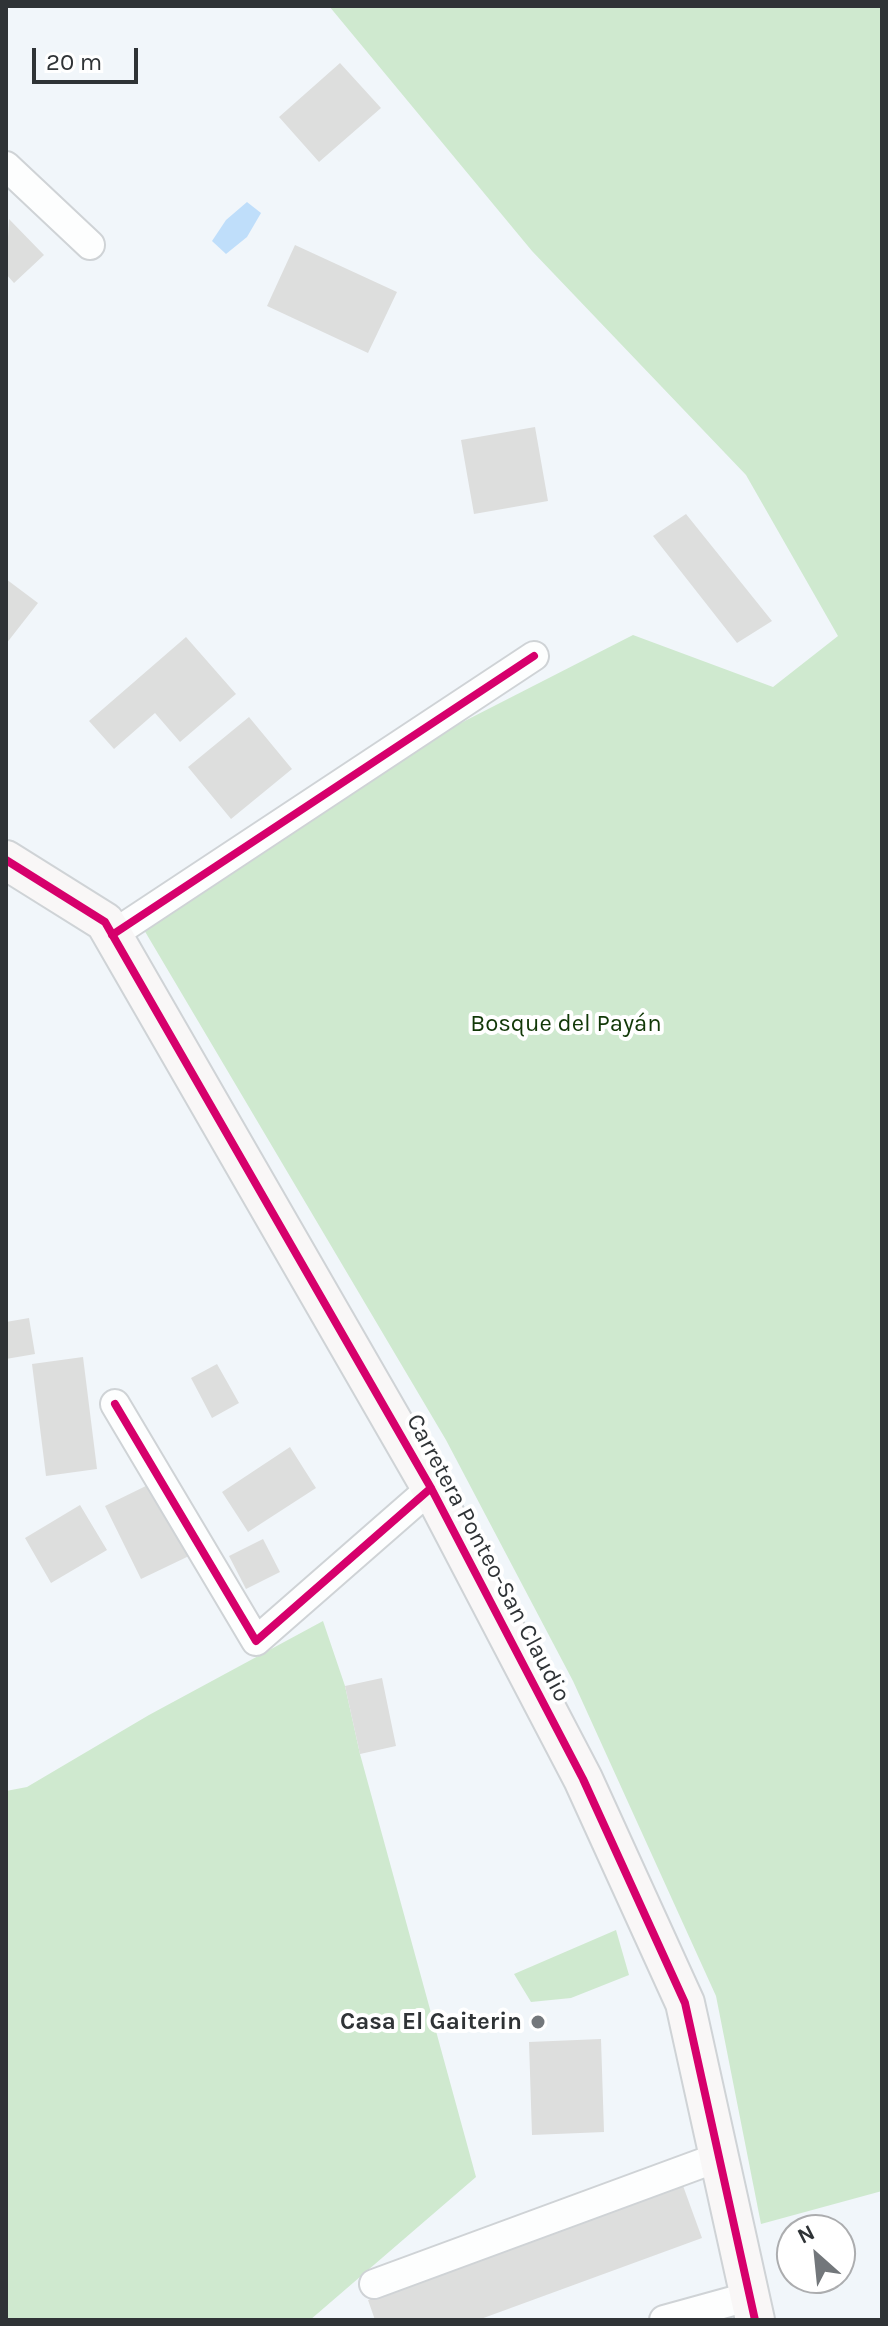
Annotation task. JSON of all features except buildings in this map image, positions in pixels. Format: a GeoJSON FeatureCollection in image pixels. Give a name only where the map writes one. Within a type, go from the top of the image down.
{"type":"FeatureCollection","features":[{"type":"Feature","properties":{"kind":"street"},"geometry":{"type":"LineString","coordinates":[[6,166],[90,245]]}},
{"type":"Feature","properties":{"kind":"street"},"geometry":{"type":"LineString","coordinates":[[112,935],[534,656]]}},
{"type":"Feature","properties":{"kind":"street","name":"Carretera Ponteo-San Claudio"},"geometry":{"type":"LineString","coordinates":[[6,860],[105,922],[431,1488],[583,1779],[685,2003],[753,2308]]}},
{"type":"Feature","properties":{"kind":"street"},"geometry":{"type":"LineString","coordinates":[[115,1404],[256,1641],[431,1488]]}},
{"type":"Feature","properties":{"kind":"street"},"geometry":{"type":"LineString","coordinates":[[374,2284],[719,2157]]}},
{"type":"Feature","properties":{"kind":"street"},"geometry":{"type":"LineString","coordinates":[[664,2320],[753,2308]]}},
{"type":"Feature","properties":{"kind":"green space","name":"Bosque del Payán"},"geometry":{"type":"Polygon","coordinates":[[[329,6],[882,6],[882,2191],[798,2214],[776,2214],[776,2220],[761,2224],[716,1996],[573,1681],[446,1440],[137,918],[312,799],[633,635],[773,687],[838,636],[746,475],[532,251],[329,6]]]}},
{"type":"Feature","properties":{"kind":"green space"},"geometry":{"type":"Polygon","coordinates":[[[323,1621],[345,1686],[360,1754],[476,2177],[310,2320],[6,2320],[6,1791],[27,1787],[149,1715],[323,1621]]]}},
{"type":"Feature","properties":{"kind":"green space"},"geometry":{"type":"Polygon","coordinates":[[[616,1930],[629,1975],[571,1998],[531,2002],[514,1974],[616,1930]]]}},
{"type":"Feature","properties":{"kind":"water"},"geometry":{"type":"Polygon","coordinates":[[[247,202],[261,213],[247,237],[226,254],[212,241],[226,220],[247,202]]]}},
{"type":"Feature","properties":{"kind":"cycle path"},"geometry":{"type":"LineString","coordinates":[[112,935],[534,656]]}},
{"type":"Feature","properties":{"kind":"cycle path"},"geometry":{"type":"LineString","coordinates":[[6,860],[105,922],[431,1488],[583,1779],[685,2003],[755,2320]]}},
{"type":"Feature","properties":{"kind":"cycle path"},"geometry":{"type":"LineString","coordinates":[[115,1404],[256,1641],[431,1488]]}},
{"type":"Feature","properties":{"kind":"place","name":"Casa El Gaiterin"},"geometry":{"type":"Point","coordinates":[538,2022]}}]}
